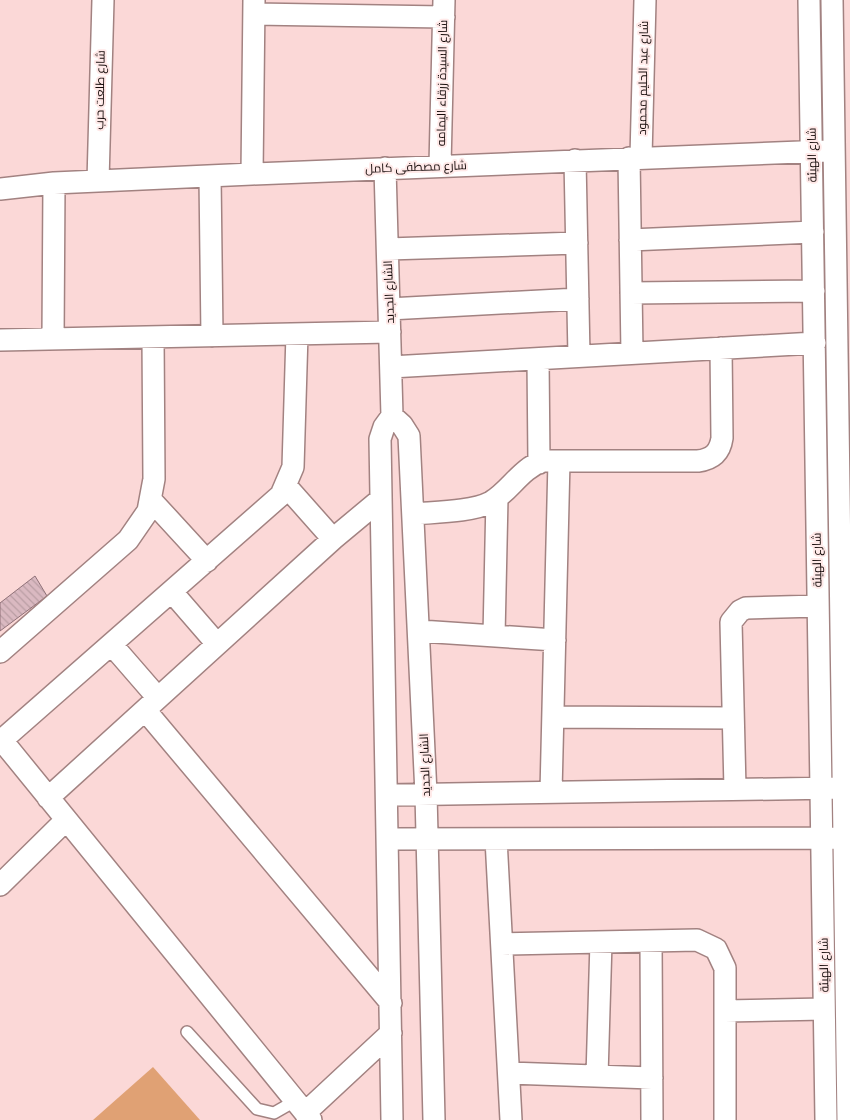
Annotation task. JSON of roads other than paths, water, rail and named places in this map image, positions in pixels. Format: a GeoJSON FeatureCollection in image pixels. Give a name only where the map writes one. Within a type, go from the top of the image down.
{"type":"FeatureCollection","features":[{"type":"Feature","properties":{"kind":"street","name":"شارع طلعت حرب"},"geometry":{"type":"LineString","coordinates":[[98,181],[103,0]]}},
{"type":"Feature","properties":{"kind":"street","name":"شارع عبد الحليم محمود"},"geometry":{"type":"LineString","coordinates":[[632,353],[630,240],[645,0]]}},
{"type":"Feature","properties":{"kind":"street","name":"شارع الهيئة"},"geometry":{"type":"LineString","coordinates":[[809,0],[826,1120]]}},
{"type":"Feature","properties":{"kind":"street","name":"شارع الهيئة"},"geometry":{"type":"LineString","coordinates":[[832,0],[839,139],[844,414],[845,659],[843,787],[847,869],[848,1120]]}},
{"type":"Feature","properties":{"kind":"street"},"geometry":{"type":"LineString","coordinates":[[252,174],[254,7],[444,9]]}},
{"type":"Feature","properties":{"kind":"street","name":"شارع السيدة زرقاء اليمامه"},"geometry":{"type":"LineString","coordinates":[[440,166],[444,9]]}},
{"type":"Feature","properties":{"kind":"street","name":"شارع مصطفى كامل"},"geometry":{"type":"LineString","coordinates":[[0,189],[54,183],[635,157],[812,152],[839,139]]}},
{"type":"Feature","properties":{"kind":"street"},"geometry":{"type":"LineString","coordinates":[[575,160],[579,356]]}},
{"type":"Feature","properties":{"kind":"street","name":"الشارع الجديد"},"geometry":{"type":"LineString","coordinates":[[385,168],[392,416],[384,427],[380,439],[392,1033],[392,1120]]}},
{"type":"Feature","properties":{"kind":"street"},"geometry":{"type":"LineString","coordinates":[[210,176],[212,336]]}},
{"type":"Feature","properties":{"kind":"street"},"geometry":{"type":"LineString","coordinates":[[53,339],[54,183]]}},
{"type":"Feature","properties":{"kind":"street"},"geometry":{"type":"LineString","coordinates":[[630,240],[813,232]]}},
{"type":"Feature","properties":{"kind":"street"},"geometry":{"type":"LineString","coordinates":[[388,250],[577,243]]}},
{"type":"Feature","properties":{"kind":"street"},"geometry":{"type":"LineString","coordinates":[[631,293],[814,291]]}},
{"type":"Feature","properties":{"kind":"street"},"geometry":{"type":"LineString","coordinates":[[389,309],[578,300]]}},
{"type":"Feature","properties":{"kind":"street"},"geometry":{"type":"LineString","coordinates":[[0,340],[390,332]]}},
{"type":"Feature","properties":{"kind":"street"},"geometry":{"type":"LineString","coordinates":[[297,334],[294,467],[286,486],[274,503],[1,739],[304,1111],[392,1033]]}},
{"type":"Feature","properties":{"kind":"street"},"geometry":{"type":"LineString","coordinates":[[0,652],[128,540],[142,522],[151,500],[154,479],[153,337]]}},
{"type":"Feature","properties":{"kind":"street"},"geometry":{"type":"LineString","coordinates":[[391,367],[815,343]]}},
{"type":"Feature","properties":{"kind":"street"},"geometry":{"type":"LineString","coordinates":[[413,514],[478,507],[497,498],[527,470],[549,462],[698,461],[712,457],[721,445],[722,438],[721,348]]}},
{"type":"Feature","properties":{"kind":"street"},"geometry":{"type":"LineString","coordinates":[[538,358],[549,462],[555,640],[551,792]]}},
{"type":"Feature","properties":{"kind":"street","name":"الشارع الجديد"},"geometry":{"type":"LineString","coordinates":[[392,416],[402,425],[409,436],[420,631],[426,794],[434,1120]]}},
{"type":"Feature","properties":{"kind":"street"},"geometry":{"type":"LineString","coordinates":[[286,486],[333,539]]}},
{"type":"Feature","properties":{"kind":"street"},"geometry":{"type":"LineString","coordinates":[[48,798],[333,539],[381,498]]}},
{"type":"Feature","properties":{"kind":"street"},"geometry":{"type":"LineString","coordinates":[[494,636],[497,498]]}},
{"type":"Feature","properties":{"kind":"street"},"geometry":{"type":"LineString","coordinates":[[151,500],[207,561]]}},
{"type":"Feature","properties":{"kind":"street"},"geometry":{"type":"LineString","coordinates":[[172,592],[217,644]]}},
{"type":"Feature","properties":{"kind":"street"},"geometry":{"type":"LineString","coordinates":[[735,789],[730,629],[734,616],[740,611],[753,606],[818,606]]}},
{"type":"Feature","properties":{"kind":"street"},"geometry":{"type":"LineString","coordinates":[[420,631],[555,640]]}},
{"type":"Feature","properties":{"kind":"street"},"geometry":{"type":"LineString","coordinates":[[112,645],[151,704],[391,1002]]}},
{"type":"Feature","properties":{"kind":"street"},"geometry":{"type":"LineString","coordinates":[[553,717],[732,718]]}},
{"type":"Feature","properties":{"kind":"street"},"geometry":{"type":"LineString","coordinates":[[387,795],[843,787]]}},
{"type":"Feature","properties":{"kind":"street"},"geometry":{"type":"LineString","coordinates":[[0,884],[66,820]]}},
{"type":"Feature","properties":{"kind":"street"},"geometry":{"type":"LineString","coordinates":[[388,839],[844,838]]}},
{"type":"Feature","properties":{"kind":"street"},"geometry":{"type":"LineString","coordinates":[[496,839],[511,1120]]}},
{"type":"Feature","properties":{"kind":"street"},"geometry":{"type":"LineString","coordinates":[[502,944],[697,940],[716,949],[725,968],[725,1120]]}},
{"type":"Feature","properties":{"kind":"street"},"geometry":{"type":"LineString","coordinates":[[651,941],[652,1120]]}},
{"type":"Feature","properties":{"kind":"street"},"geometry":{"type":"LineString","coordinates":[[597,1076],[601,942]]}},
{"type":"Feature","properties":{"kind":"street"},"geometry":{"type":"LineString","coordinates":[[725,1011],[824,1009]]}},
{"type":"Feature","properties":{"kind":"street"},"geometry":{"type":"LineString","coordinates":[[509,1074],[652,1078]]}},
{"type":"Feature","properties":{"kind":"lane"},"geometry":{"type":"LineString","coordinates":[[187,1032],[258,1109],[274,1113],[304,1111]]}}]}
